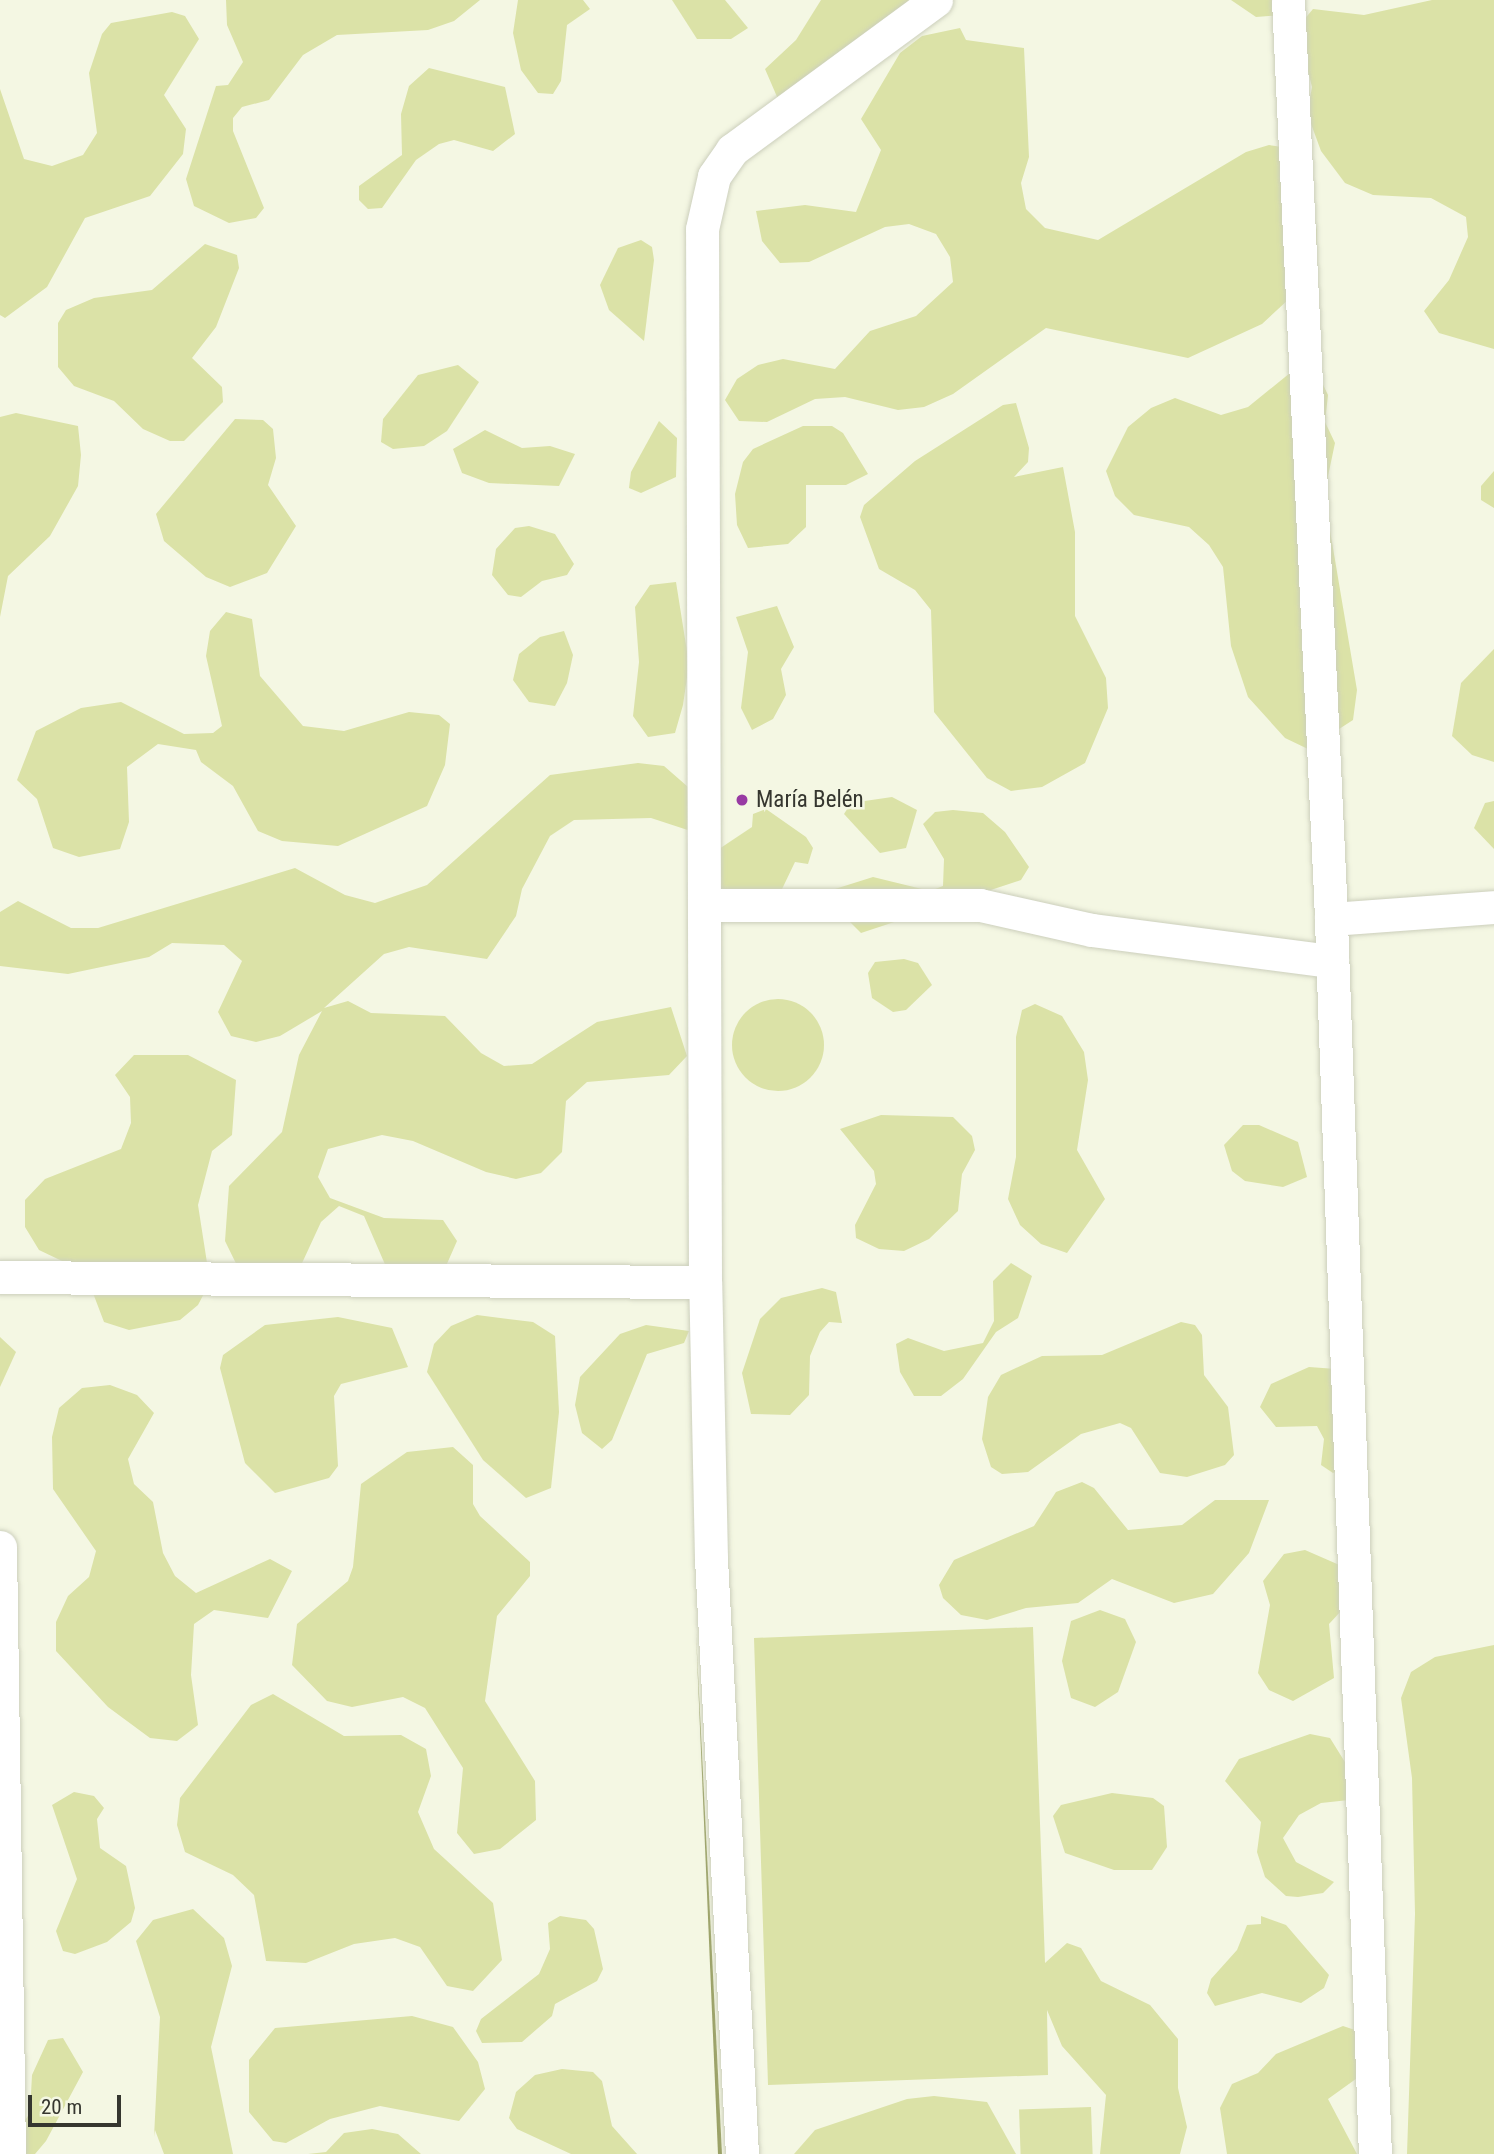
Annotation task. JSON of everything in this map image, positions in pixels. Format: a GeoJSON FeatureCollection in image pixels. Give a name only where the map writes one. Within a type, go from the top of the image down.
{"type":"FeatureCollection","features":[{"type":"Feature","properties":{"kind":"street"},"geometry":{"type":"LineString","coordinates":[[743,2154],[711,1569],[705,1282],[706,199],[732,150],[767,119],[936,0]]}},
{"type":"Feature","properties":{"kind":"street"},"geometry":{"type":"LineString","coordinates":[[1288,0],[1331,919],[1375,2154]]}},
{"type":"Feature","properties":{"kind":"street"},"geometry":{"type":"LineString","coordinates":[[704,905],[980,905],[1092,930],[1332,961]]}},
{"type":"Feature","properties":{"kind":"street"},"geometry":{"type":"LineString","coordinates":[[1331,919],[1494,907]]}},
{"type":"Feature","properties":{"kind":"street"},"geometry":{"type":"LineString","coordinates":[[0,1276],[705,1282]]}},
{"type":"Feature","properties":{"kind":"street"},"geometry":{"type":"LineString","coordinates":[[0,1547],[9,2154]]}},
{"type":"Feature","properties":{"kind":"shaded area"},"geometry":{"type":"Polygon","coordinates":[[[226,0],[480,0],[454,21],[428,30],[337,35],[303,55],[269,100],[242,107],[233,118],[233,131],[264,208],[256,218],[229,223],[194,206],[186,179],[216,86],[228,85],[243,62],[227,25],[226,0]]]}},
{"type":"Feature","properties":{"kind":"shaded area"},"geometry":{"type":"Polygon","coordinates":[[[518,0],[583,0],[590,9],[567,25],[561,81],[553,94],[538,93],[521,70],[513,33],[518,0]]]}},
{"type":"Feature","properties":{"kind":"shaded area"},"geometry":{"type":"Polygon","coordinates":[[[672,0],[725,0],[748,28],[731,39],[697,39],[672,0]]]}},
{"type":"Feature","properties":{"kind":"shaded area"},"geometry":{"type":"Polygon","coordinates":[[[821,0],[931,0],[778,99],[765,69],[796,40],[821,0]]]}},
{"type":"Feature","properties":{"kind":"shaded area"},"geometry":{"type":"Polygon","coordinates":[[[1231,0],[1305,0],[1284,15],[1256,17],[1231,0]]]}},
{"type":"Feature","properties":{"kind":"shaded area"},"geometry":{"type":"Polygon","coordinates":[[[1432,0],[1494,0],[1494,349],[1439,333],[1424,311],[1449,280],[1468,237],[1466,217],[1431,198],[1373,195],[1345,183],[1321,151],[1307,113],[1312,87],[1297,28],[1313,9],[1364,15],[1432,0]]]}},
{"type":"Feature","properties":{"kind":"shaded area"},"geometry":{"type":"Polygon","coordinates":[[[172,12],[185,16],[199,39],[164,95],[186,129],[183,154],[150,196],[85,218],[47,287],[5,318],[0,315],[0,89],[24,159],[52,166],[83,155],[97,133],[89,73],[102,34],[111,23],[172,12]]]}},
{"type":"Feature","properties":{"kind":"shaded area"},"geometry":{"type":"Polygon","coordinates":[[[960,28],[966,40],[1024,48],[1029,157],[1021,183],[1026,209],[1045,228],[1098,240],[1246,152],[1269,145],[1296,149],[1317,230],[1316,259],[1302,287],[1262,324],[1188,358],[1046,328],[953,394],[924,407],[898,410],[845,397],[815,399],[767,422],[739,421],[725,400],[737,379],[758,365],[783,359],[835,369],[870,331],[916,316],[953,282],[950,257],[936,234],[909,224],[885,227],[809,262],[780,263],[762,241],[756,211],[805,205],[856,212],[881,150],[861,119],[900,53],[922,36],[960,28]]]}},
{"type":"Feature","properties":{"kind":"shaded area"},"geometry":{"type":"Polygon","coordinates":[[[429,68],[505,87],[515,134],[493,151],[454,140],[439,144],[416,160],[382,208],[368,209],[359,200],[359,186],[402,155],[401,114],[409,86],[429,68]]]}},
{"type":"Feature","properties":{"kind":"shaded area"},"geometry":{"type":"Polygon","coordinates":[[[641,240],[652,247],[654,260],[644,341],[609,310],[600,285],[618,248],[641,240]]]}},
{"type":"Feature","properties":{"kind":"shaded area"},"geometry":{"type":"Polygon","coordinates":[[[205,244],[237,255],[239,268],[216,327],[192,358],[222,387],[223,402],[184,441],[170,441],[143,429],[114,401],[74,386],[58,367],[58,323],[66,310],[94,298],[152,290],[205,244]]]}},
{"type":"Feature","properties":{"kind":"shaded area"},"geometry":{"type":"Polygon","coordinates":[[[458,365],[479,382],[447,431],[424,446],[393,449],[381,442],[383,419],[418,375],[458,365]]]}},
{"type":"Feature","properties":{"kind":"shaded area"},"geometry":{"type":"Polygon","coordinates":[[[1317,372],[1328,395],[1325,422],[1335,443],[1324,495],[1357,690],[1353,720],[1308,749],[1285,738],[1248,697],[1231,646],[1223,567],[1209,545],[1189,527],[1134,515],[1115,496],[1106,471],[1128,427],[1151,408],[1175,398],[1221,415],[1248,407],[1290,373],[1317,372]]]}},
{"type":"Feature","properties":{"kind":"shaded area"},"geometry":{"type":"Polygon","coordinates":[[[1016,403],[1029,448],[1028,462],[1014,477],[1063,467],[1075,532],[1075,616],[1106,678],[1108,708],[1085,763],[1042,787],[1011,791],[987,778],[934,712],[931,610],[915,590],[879,569],[860,517],[864,505],[915,461],[1003,405],[1016,403]]]}},
{"type":"Feature","properties":{"kind":"shaded area"},"geometry":{"type":"Polygon","coordinates":[[[16,413],[78,426],[81,455],[78,486],[50,536],[8,576],[0,617],[0,417],[16,413]]]}},
{"type":"Feature","properties":{"kind":"shaded area"},"geometry":{"type":"Polygon","coordinates":[[[235,419],[263,420],[273,429],[276,458],[268,485],[296,526],[267,573],[230,587],[206,577],[164,541],[156,514],[235,419]]]}},
{"type":"Feature","properties":{"kind":"shaded area"},"geometry":{"type":"Polygon","coordinates":[[[659,421],[677,438],[676,477],[641,493],[629,488],[631,472],[659,421]]]}},
{"type":"Feature","properties":{"kind":"shaded area"},"geometry":{"type":"Polygon","coordinates":[[[803,426],[832,426],[843,433],[868,474],[846,485],[806,485],[806,527],[788,544],[748,548],[737,525],[735,494],[743,462],[753,449],[803,426]]]}},
{"type":"Feature","properties":{"kind":"shaded area"},"geometry":{"type":"Polygon","coordinates":[[[485,430],[522,448],[550,446],[575,454],[559,486],[489,483],[462,473],[453,449],[485,430]]]}},
{"type":"Feature","properties":{"kind":"shaded area"},"geometry":{"type":"Polygon","coordinates":[[[1494,471],[1494,508],[1481,500],[1481,486],[1494,471]]]}},
{"type":"Feature","properties":{"kind":"shaded area"},"geometry":{"type":"Polygon","coordinates":[[[529,526],[555,534],[574,564],[567,575],[542,581],[521,597],[508,595],[492,575],[496,549],[515,528],[529,526]]]}},
{"type":"Feature","properties":{"kind":"shaded area"},"geometry":{"type":"Polygon","coordinates":[[[676,582],[689,664],[683,705],[675,733],[648,737],[633,716],[639,662],[635,607],[650,585],[676,582]]]}},
{"type":"Feature","properties":{"kind":"shaded area"},"geometry":{"type":"Polygon","coordinates":[[[777,606],[794,647],[781,669],[786,695],[773,719],[752,730],[741,708],[748,652],[736,617],[777,606]]]}},
{"type":"Feature","properties":{"kind":"shaded area"},"geometry":{"type":"Polygon","coordinates":[[[226,612],[252,619],[260,676],[303,726],[344,731],[409,712],[439,715],[450,724],[445,765],[427,806],[338,846],[282,841],[258,831],[233,786],[201,762],[196,750],[158,744],[127,767],[129,822],[120,849],[79,857],[53,848],[37,799],[17,780],[36,731],[81,708],[121,702],[184,734],[213,733],[222,726],[206,656],[210,631],[226,612]]]}},
{"type":"Feature","properties":{"kind":"shaded area"},"geometry":{"type":"Polygon","coordinates":[[[564,631],[573,655],[567,683],[555,706],[529,702],[513,680],[519,654],[540,637],[564,631]]]}},
{"type":"Feature","properties":{"kind":"shaded area"},"geometry":{"type":"Polygon","coordinates":[[[1494,649],[1494,762],[1472,755],[1452,736],[1461,683],[1494,649]]]}},
{"type":"Feature","properties":{"kind":"shaded area"},"geometry":{"type":"Polygon","coordinates":[[[638,763],[664,766],[703,800],[706,836],[651,818],[574,820],[550,836],[522,889],[516,916],[487,959],[409,947],[384,954],[324,1008],[348,1001],[371,1013],[445,1016],[481,1053],[504,1066],[532,1064],[597,1022],[671,1007],[687,1056],[669,1075],[587,1082],[566,1101],[562,1152],[541,1173],[516,1179],[486,1172],[413,1141],[382,1135],[328,1149],[318,1177],[330,1198],[384,1218],[443,1220],[457,1241],[446,1266],[397,1292],[364,1216],[339,1206],[321,1222],[297,1274],[277,1296],[250,1292],[225,1241],[229,1186],[282,1132],[299,1055],[322,1011],[280,1036],[256,1042],[231,1036],[218,1012],[242,961],[224,945],[172,943],[149,957],[68,974],[0,966],[0,912],[18,901],[71,928],[98,928],[295,868],[345,895],[375,903],[427,885],[550,775],[638,763]]]}},
{"type":"Feature","properties":{"kind":"shaded area"},"geometry":{"type":"Polygon","coordinates":[[[892,797],[917,810],[906,848],[880,853],[844,814],[851,803],[892,797]]]}},
{"type":"Feature","properties":{"kind":"shaded area"},"geometry":{"type":"Polygon","coordinates":[[[1494,801],[1494,849],[1474,828],[1485,803],[1494,801]]]}},
{"type":"Feature","properties":{"kind":"shaded area"},"geometry":{"type":"Polygon","coordinates":[[[766,809],[806,837],[813,848],[808,864],[795,862],[771,912],[731,920],[709,864],[716,851],[752,827],[753,814],[766,809]]]}},
{"type":"Feature","properties":{"kind":"shaded area"},"geometry":{"type":"Polygon","coordinates":[[[953,810],[983,813],[1005,832],[1029,867],[1021,880],[861,933],[842,914],[835,889],[873,877],[930,891],[943,886],[944,859],[923,824],[935,812],[953,810]]]}},
{"type":"Feature","properties":{"kind":"shaded area"},"geometry":{"type":"Polygon","coordinates":[[[904,959],[918,963],[932,985],[906,1010],[893,1012],[872,998],[868,973],[875,962],[904,959]]]}},
{"type":"Feature","properties":{"kind":"shaded area"},"geometry":{"type":"Polygon","coordinates":[[[778,999],[796,1003],[810,1013],[820,1027],[824,1045],[820,1063],[810,1077],[796,1087],[778,1091],[760,1087],[746,1077],[736,1063],[732,1045],[736,1027],[746,1013],[760,1003],[778,999]]]}},
{"type":"Feature","properties":{"kind":"shaded area"},"geometry":{"type":"Polygon","coordinates":[[[1035,1004],[1062,1016],[1084,1052],[1088,1080],[1077,1150],[1105,1199],[1067,1253],[1041,1244],[1020,1225],[1008,1199],[1016,1157],[1016,1037],[1022,1010],[1035,1004]]]}},
{"type":"Feature","properties":{"kind":"shaded area"},"geometry":{"type":"Polygon","coordinates":[[[134,1055],[188,1055],[236,1080],[232,1135],[212,1151],[198,1205],[210,1282],[198,1305],[180,1320],[129,1330],[104,1322],[85,1272],[39,1250],[25,1227],[25,1200],[45,1179],[121,1149],[131,1123],[130,1097],[115,1075],[134,1055]]]}},
{"type":"Feature","properties":{"kind":"shaded area"},"geometry":{"type":"Polygon","coordinates":[[[881,1115],[953,1117],[972,1136],[975,1150],[962,1174],[958,1211],[929,1239],[904,1251],[879,1249],[856,1238],[855,1225],[876,1184],[874,1171],[840,1129],[881,1115]]]}},
{"type":"Feature","properties":{"kind":"shaded area"},"geometry":{"type":"Polygon","coordinates":[[[1243,1125],[1259,1125],[1298,1142],[1307,1177],[1283,1187],[1245,1181],[1232,1171],[1224,1145],[1243,1125]]]}},
{"type":"Feature","properties":{"kind":"shaded area"},"geometry":{"type":"Polygon","coordinates":[[[1011,1263],[1032,1276],[1018,1318],[996,1332],[963,1379],[941,1396],[914,1396],[900,1372],[896,1344],[908,1338],[944,1351],[983,1343],[994,1321],[993,1281],[1011,1263]]]}},
{"type":"Feature","properties":{"kind":"shaded area"},"geometry":{"type":"Polygon","coordinates":[[[822,1288],[836,1292],[842,1323],[829,1322],[820,1332],[810,1356],[809,1395],[790,1415],[751,1414],[742,1373],[760,1319],[781,1298],[822,1288]]]}},
{"type":"Feature","properties":{"kind":"shaded area"},"geometry":{"type":"Polygon","coordinates":[[[477,1315],[533,1322],[555,1336],[559,1412],[551,1488],[526,1498],[483,1460],[427,1372],[434,1344],[451,1326],[477,1315]]]}},
{"type":"Feature","properties":{"kind":"shaded area"},"geometry":{"type":"Polygon","coordinates":[[[338,1317],[392,1328],[408,1367],[341,1384],[334,1396],[338,1466],[329,1478],[275,1493],[245,1463],[220,1368],[223,1355],[265,1325],[338,1317]]]}},
{"type":"Feature","properties":{"kind":"shaded area"},"geometry":{"type":"Polygon","coordinates":[[[1181,1322],[1195,1325],[1202,1335],[1204,1375],[1228,1407],[1234,1455],[1225,1465],[1187,1477],[1160,1473],[1131,1428],[1120,1423],[1081,1434],[1028,1472],[1002,1474],[991,1467],[982,1439],[988,1397],[1001,1375],[1042,1356],[1102,1355],[1181,1322]]]}},
{"type":"Feature","properties":{"kind":"shaded area"},"geometry":{"type":"Polygon","coordinates":[[[646,1325],[689,1331],[684,1343],[647,1354],[612,1440],[602,1449],[582,1433],[575,1405],[580,1377],[620,1334],[646,1325]]]}},
{"type":"Feature","properties":{"kind":"shaded area"},"geometry":{"type":"Polygon","coordinates":[[[0,1337],[16,1352],[0,1387],[0,1337]]]}},
{"type":"Feature","properties":{"kind":"shaded area"},"geometry":{"type":"Polygon","coordinates":[[[1309,1367],[1336,1369],[1345,1468],[1333,1473],[1321,1465],[1324,1439],[1317,1426],[1276,1427],[1260,1407],[1271,1384],[1309,1367]]]}},
{"type":"Feature","properties":{"kind":"shaded area"},"geometry":{"type":"Polygon","coordinates":[[[110,1385],[137,1395],[154,1413],[128,1459],[134,1484],[153,1502],[163,1553],[175,1576],[196,1593],[270,1559],[292,1571],[268,1618],[214,1610],[194,1624],[191,1675],[198,1725],[177,1741],[150,1738],[108,1707],[56,1651],[56,1622],[68,1596],[89,1577],[96,1551],[53,1489],[52,1437],[59,1408],[82,1388],[110,1385]]]}},
{"type":"Feature","properties":{"kind":"shaded area"},"geometry":{"type":"Polygon","coordinates":[[[453,1447],[473,1465],[473,1504],[480,1516],[530,1562],[530,1576],[497,1616],[485,1701],[535,1781],[536,1820],[500,1849],[474,1854],[457,1833],[463,1768],[425,1708],[403,1697],[352,1707],[327,1701],[292,1665],[297,1624],[348,1581],[353,1567],[361,1484],[407,1452],[453,1447]]]}},
{"type":"Feature","properties":{"kind":"shaded area"},"geometry":{"type":"Polygon","coordinates":[[[1082,1482],[1094,1488],[1128,1530],[1182,1525],[1215,1500],[1269,1500],[1249,1553],[1213,1594],[1174,1603],[1112,1579],[1078,1603],[1026,1608],[987,1620],[961,1615],[943,1598],[939,1585],[954,1560],[1034,1526],[1056,1492],[1082,1482]]]}},
{"type":"Feature","properties":{"kind":"shaded area"},"geometry":{"type":"Polygon","coordinates":[[[1305,1550],[1344,1567],[1343,1609],[1329,1624],[1334,1678],[1293,1701],[1269,1690],[1258,1673],[1270,1605],[1263,1581],[1284,1554],[1305,1550]]]}},
{"type":"Feature","properties":{"kind":"shaded area"},"geometry":{"type":"Polygon","coordinates":[[[1100,1610],[1125,1619],[1136,1642],[1118,1692],[1095,1707],[1071,1698],[1062,1661],[1071,1621],[1100,1610]]]}},
{"type":"Feature","properties":{"kind":"shaded area"},"geometry":{"type":"Polygon","coordinates":[[[1033,1627],[1045,1963],[1067,1943],[1081,1948],[1101,1981],[1150,2005],[1178,2039],[1178,2088],[1187,2127],[1180,2154],[1100,2154],[1106,2095],[1062,2046],[1047,2010],[1048,2075],[768,2085],[754,1638],[1033,1627]]]}},
{"type":"Feature","properties":{"kind":"shaded area"},"geometry":{"type":"Polygon","coordinates":[[[696,1633],[722,2154],[718,2154],[696,1633]]]}},
{"type":"Feature","properties":{"kind":"shaded area"},"geometry":{"type":"Polygon","coordinates":[[[1494,1645],[1494,2154],[1407,2154],[1415,1914],[1412,1778],[1401,1698],[1411,1672],[1435,1657],[1494,1645]]]}},
{"type":"Feature","properties":{"kind":"shaded area"},"geometry":{"type":"Polygon","coordinates":[[[273,1694],[344,1736],[401,1735],[426,1749],[431,1776],[418,1812],[434,1849],[493,1903],[502,1960],[473,1991],[447,1986],[420,1947],[395,1938],[354,1944],[306,1963],[266,1961],[254,1895],[233,1875],[185,1852],[177,1825],[180,1798],[251,1705],[273,1694]]]}},
{"type":"Feature","properties":{"kind":"shaded area"},"geometry":{"type":"Polygon","coordinates":[[[1310,1734],[1330,1738],[1353,1775],[1349,1800],[1321,1803],[1299,1815],[1283,1838],[1296,1862],[1334,1882],[1323,1893],[1286,1896],[1265,1877],[1257,1852],[1261,1822],[1225,1781],[1239,1759],[1310,1734]]]}},
{"type":"Feature","properties":{"kind":"shaded area"},"geometry":{"type":"Polygon","coordinates":[[[74,1792],[94,1796],[104,1808],[97,1819],[100,1848],[126,1866],[135,1908],[131,1922],[107,1942],[75,1954],[63,1951],[56,1931],[77,1879],[52,1805],[74,1792]]]}},
{"type":"Feature","properties":{"kind":"shaded area"},"geometry":{"type":"Polygon","coordinates":[[[1112,1793],[1153,1798],[1164,1806],[1167,1847],[1152,1870],[1114,1870],[1065,1853],[1053,1816],[1061,1805],[1112,1793]]]}},
{"type":"Feature","properties":{"kind":"shaded area"},"geometry":{"type":"Polygon","coordinates":[[[193,1909],[224,1938],[232,1966],[211,2047],[233,2154],[164,2154],[155,2130],[154,2137],[160,2017],[136,1941],[153,1920],[193,1909]]]}},
{"type":"Feature","properties":{"kind":"shaded area"},"geometry":{"type":"Polygon","coordinates":[[[560,1916],[586,1920],[594,1929],[603,1969],[597,1981],[555,2004],[552,2016],[522,2042],[482,2043],[476,2031],[481,2019],[539,1974],[550,1949],[548,1923],[560,1916]]]}},
{"type":"Feature","properties":{"kind":"shaded area"},"geometry":{"type":"Polygon","coordinates":[[[1261,1916],[1286,1925],[1329,1975],[1324,1988],[1301,2003],[1262,1993],[1215,2006],[1207,1993],[1211,1979],[1237,1950],[1247,1925],[1261,1924],[1261,1916]]]}},
{"type":"Feature","properties":{"kind":"shaded area"},"geometry":{"type":"Polygon","coordinates":[[[412,2016],[453,2027],[478,2062],[485,2089],[459,2121],[380,2106],[330,2119],[286,2143],[273,2141],[249,2112],[249,2060],[275,2028],[412,2016]]]}},
{"type":"Feature","properties":{"kind":"shaded area"},"geometry":{"type":"Polygon","coordinates":[[[1343,2026],[1358,2031],[1360,2076],[1328,2099],[1357,2154],[1227,2154],[1220,2108],[1232,2084],[1258,2073],[1276,2054],[1343,2026]]]}},
{"type":"Feature","properties":{"kind":"shaded area"},"geometry":{"type":"Polygon","coordinates":[[[63,2038],[83,2072],[46,2141],[35,2154],[11,2154],[13,2137],[30,2113],[32,2075],[48,2040],[63,2038]]]}},
{"type":"Feature","properties":{"kind":"shaded area"},"geometry":{"type":"Polygon","coordinates":[[[562,2069],[593,2072],[602,2081],[612,2126],[637,2154],[571,2154],[517,2129],[509,2118],[516,2092],[535,2075],[562,2069]]]}},
{"type":"Feature","properties":{"kind":"shaded area"},"geometry":{"type":"Polygon","coordinates":[[[934,2096],[987,2102],[1016,2154],[794,2154],[815,2130],[907,2099],[934,2096]]]}},
{"type":"Feature","properties":{"kind":"shaded area"},"geometry":{"type":"Polygon","coordinates":[[[1091,2107],[1093,2154],[1021,2154],[1019,2110],[1091,2107]]]}},
{"type":"Feature","properties":{"kind":"shaded area"},"geometry":{"type":"Polygon","coordinates":[[[372,2129],[398,2134],[421,2154],[308,2154],[326,2152],[344,2133],[372,2129]]]}},
{"type":"Feature","properties":{"kind":"place","name":"María Belén"},"geometry":{"type":"Point","coordinates":[742,800]}}]}
